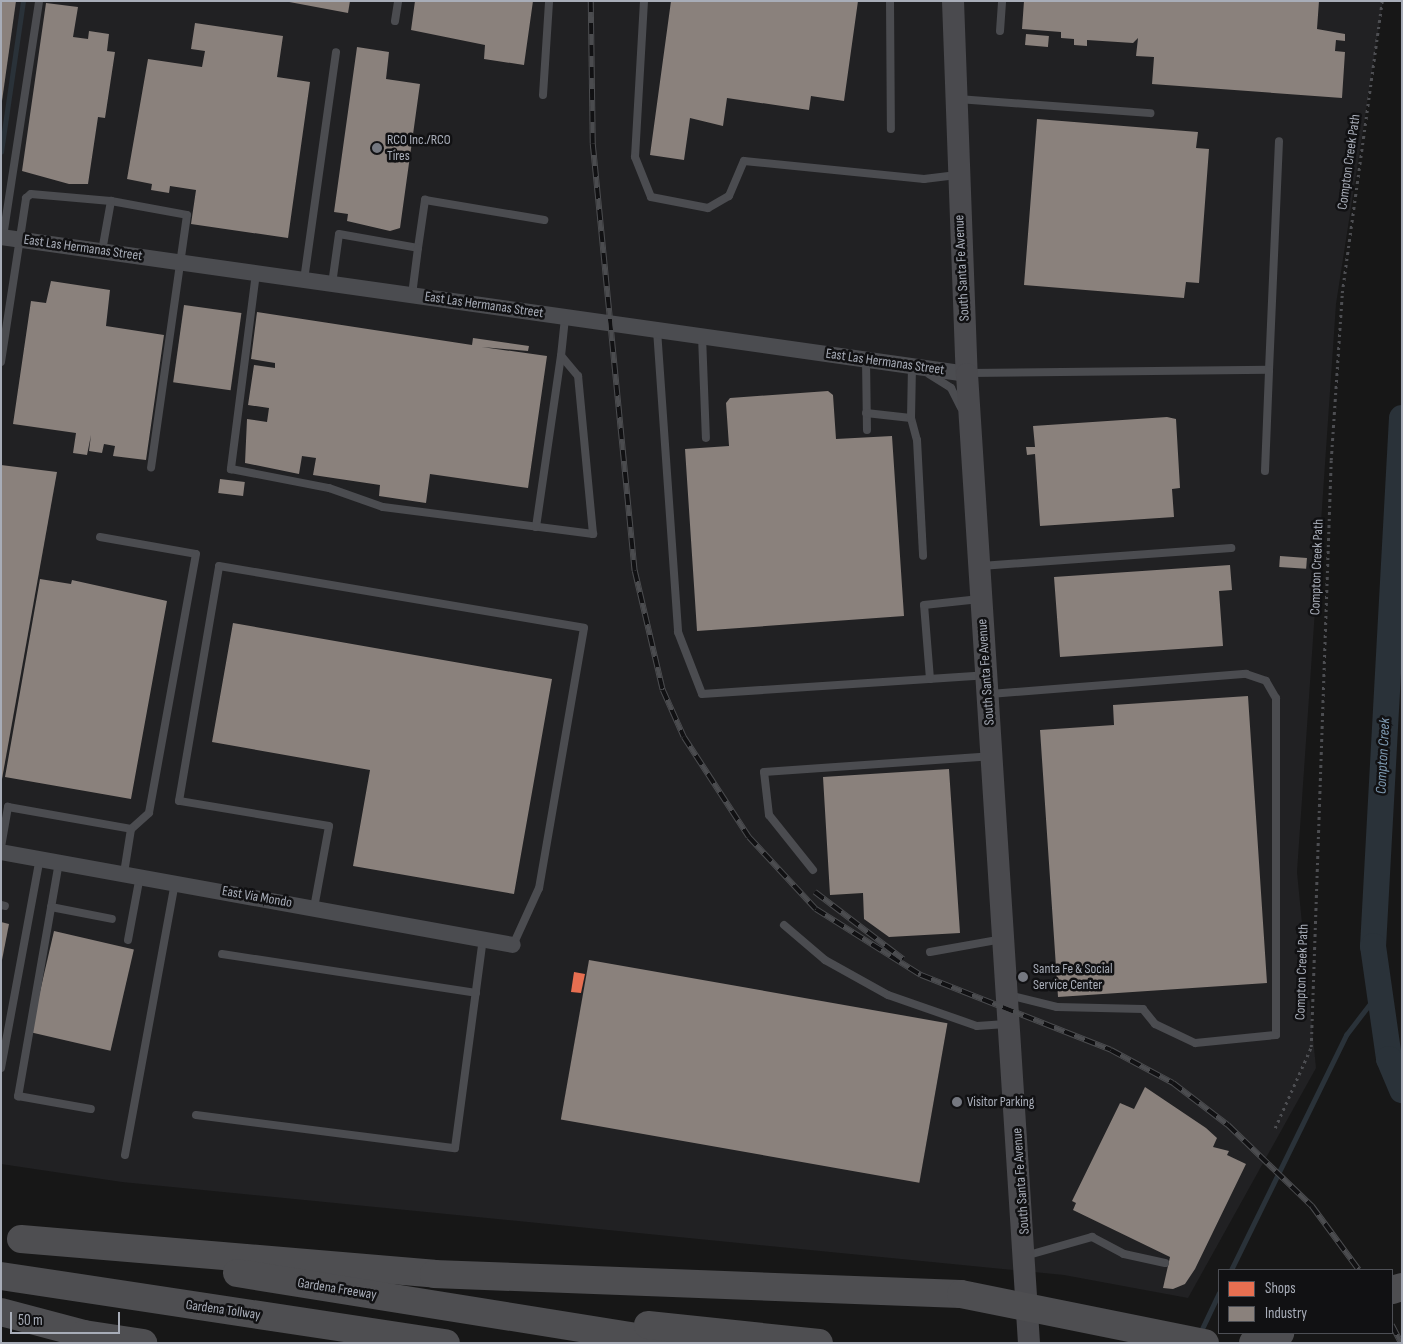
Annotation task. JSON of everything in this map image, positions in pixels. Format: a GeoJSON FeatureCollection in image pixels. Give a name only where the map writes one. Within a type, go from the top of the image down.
{"type":"FeatureCollection","features":[{"type":"Feature","properties":{"kind":"highway"},"geometry":{"type":"LineString","coordinates":[[11,1238],[434,1274],[895,1290],[1028,1304],[1162,1331],[1205,1343]]}},
{"type":"Feature","properties":{"kind":"highway","name":"Gardena Freeway"},"geometry":{"type":"LineString","coordinates":[[11,1238],[672,1343]]}},
{"type":"Feature","properties":{"kind":"highway","name":"Gardena Tollway"},"geometry":{"type":"LineString","coordinates":[[1,1276],[446,1343]]}},
{"type":"Feature","properties":{"kind":"highway"},"geometry":{"type":"LineString","coordinates":[[1,1296],[338,1343]]}},
{"type":"Feature","properties":{"kind":"highway"},"geometry":{"type":"LineString","coordinates":[[440,1305],[819,1343]]}},
{"type":"Feature","properties":{"kind":"highway"},"geometry":{"type":"LineString","coordinates":[[1,1312],[84,1334],[143,1343]]}},
{"type":"Feature","properties":{"kind":"highway"},"geometry":{"type":"LineString","coordinates":[[1253,1343],[1277,1334]]}},
{"type":"Feature","properties":{"kind":"main road","name":"South Santa Fe Avenue"},"geometry":{"type":"LineString","coordinates":[[953,1],[957,175],[970,428],[1010,1023],[1029,1343]]}},
{"type":"Feature","properties":{"kind":"street","name":"East Las Hermanas Street"},"geometry":{"type":"LineString","coordinates":[[7,238],[967,374]]}},
{"type":"Feature","properties":{"kind":"street","name":"East Via Mondo"},"geometry":{"type":"LineString","coordinates":[[1,852],[132,874],[513,945]]}},
{"type":"Feature","properties":{"kind":"lane"},"geometry":{"type":"LineString","coordinates":[[1,362],[7,238],[39,1]]}},
{"type":"Feature","properties":{"kind":"lane"},"geometry":{"type":"LineString","coordinates":[[396,21],[398,1]]}},
{"type":"Feature","properties":{"kind":"lane"},"geometry":{"type":"LineString","coordinates":[[543,95],[549,1]]}},
{"type":"Feature","properties":{"kind":"lane"},"geometry":{"type":"LineString","coordinates":[[644,1],[634,157],[650,197],[708,208],[729,196],[744,161],[924,179],[957,175]]}},
{"type":"Feature","properties":{"kind":"lane"},"geometry":{"type":"LineString","coordinates":[[890,1],[891,129]]}},
{"type":"Feature","properties":{"kind":"lane"},"geometry":{"type":"LineString","coordinates":[[1000,31],[1002,1]]}},
{"type":"Feature","properties":{"kind":"lane"},"geometry":{"type":"LineString","coordinates":[[304,280],[336,52]]}},
{"type":"Feature","properties":{"kind":"lane"},"geometry":{"type":"LineString","coordinates":[[954,99],[1150,113]]}},
{"type":"Feature","properties":{"kind":"lane"},"geometry":{"type":"LineString","coordinates":[[1265,471],[1279,141]]}},
{"type":"Feature","properties":{"kind":"lane"},"geometry":{"type":"LineString","coordinates":[[7,238],[26,198],[31,194],[111,201],[184,211],[182,262],[151,467]]}},
{"type":"Feature","properties":{"kind":"lane"},"geometry":{"type":"LineString","coordinates":[[412,295],[425,200],[544,220]]}},
{"type":"Feature","properties":{"kind":"lane"},"geometry":{"type":"LineString","coordinates":[[102,251],[111,201]]}},
{"type":"Feature","properties":{"kind":"lane"},"geometry":{"type":"LineString","coordinates":[[332,284],[339,234],[418,248]]}},
{"type":"Feature","properties":{"kind":"lane"},"geometry":{"type":"LineString","coordinates":[[256,273],[231,469],[329,488],[383,507],[594,534],[578,376],[561,356]]}},
{"type":"Feature","properties":{"kind":"lane"},"geometry":{"type":"LineString","coordinates":[[536,527],[565,317]]}},
{"type":"Feature","properties":{"kind":"lane"},"geometry":{"type":"LineString","coordinates":[[657,330],[678,632],[702,694],[930,679],[987,684],[1246,674],[1266,681],[1276,698],[1276,1035],[1195,1043],[1155,1024],[1142,1009],[1057,1007],[1008,995]]}},
{"type":"Feature","properties":{"kind":"lane"},"geometry":{"type":"LineString","coordinates":[[702,336],[706,438]]}},
{"type":"Feature","properties":{"kind":"lane"},"geometry":{"type":"LineString","coordinates":[[866,359],[867,430]]}},
{"type":"Feature","properties":{"kind":"lane"},"geometry":{"type":"LineString","coordinates":[[923,556],[917,440],[910,418],[914,366],[951,388],[970,428]]}},
{"type":"Feature","properties":{"kind":"lane"},"geometry":{"type":"LineString","coordinates":[[967,374],[1269,370]]}},
{"type":"Feature","properties":{"kind":"lane"},"geometry":{"type":"LineString","coordinates":[[866,413],[910,418]]}},
{"type":"Feature","properties":{"kind":"lane"},"geometry":{"type":"LineString","coordinates":[[100,537],[196,554],[149,813],[131,830],[132,874],[128,940]]}},
{"type":"Feature","properties":{"kind":"lane"},"geometry":{"type":"LineString","coordinates":[[979,566],[1231,548]]}},
{"type":"Feature","properties":{"kind":"lane"},"geometry":{"type":"LineString","coordinates":[[314,908],[329,826],[179,801],[219,566],[584,628],[539,888],[513,945]]}},
{"type":"Feature","properties":{"kind":"lane"},"geometry":{"type":"LineString","coordinates":[[930,679],[924,605],[982,598]]}},
{"type":"Feature","properties":{"kind":"lane"},"geometry":{"type":"LineString","coordinates":[[813,870],[769,815],[764,772],[992,756]]}},
{"type":"Feature","properties":{"kind":"lane"},"geometry":{"type":"LineString","coordinates":[[1,846],[8,807],[131,830]]}},
{"type":"Feature","properties":{"kind":"lane"},"geometry":{"type":"LineString","coordinates":[[1,1068],[40,858]]}},
{"type":"Feature","properties":{"kind":"lane"},"geometry":{"type":"LineString","coordinates":[[59,862],[18,1096],[90,1109]]}},
{"type":"Feature","properties":{"kind":"lane"},"geometry":{"type":"LineString","coordinates":[[125,1155],[175,882]]}},
{"type":"Feature","properties":{"kind":"lane"},"geometry":{"type":"LineString","coordinates":[[51,907],[112,918]]}},
{"type":"Feature","properties":{"kind":"lane"},"geometry":{"type":"LineString","coordinates":[[784,925],[825,960],[934,1013],[977,1026],[1010,1023]]}},
{"type":"Feature","properties":{"kind":"lane"},"geometry":{"type":"LineString","coordinates":[[930,952],[1004,938]]}},
{"type":"Feature","properties":{"kind":"lane"},"geometry":{"type":"LineString","coordinates":[[196,1116],[455,1148],[483,939]]}},
{"type":"Feature","properties":{"kind":"lane"},"geometry":{"type":"LineString","coordinates":[[222,954],[476,993]]}},
{"type":"Feature","properties":{"kind":"lane"},"geometry":{"type":"LineString","coordinates":[[1025,1256],[1092,1237],[1124,1254],[1165,1263]]}},
{"type":"Feature","properties":{"kind":"path","name":"Compton Creek Path"},"geometry":{"type":"LineString","coordinates":[[1275,1128],[1311,1047],[1331,450],[1342,293],[1382,1]]}},
{"type":"Feature","properties":{"kind":"shaded area"},"geometry":{"type":"Polygon","coordinates":[[[1,1],[1383,1],[1336,304],[1297,872],[1316,1068],[1188,1298],[1064,1275],[122,1182],[1,1164],[1,1]]]}},
{"type":"Feature","properties":{"kind":"building: Shops"},"geometry":{"type":"Polygon","coordinates":[[[574,972],[585,974],[581,993],[571,992],[574,972]]]}},
{"type":"Feature","properties":{"kind":"building: Industry"},"geometry":{"type":"Polygon","coordinates":[[[1,1],[16,1],[2,101],[1,101],[1,1]]]}},
{"type":"Feature","properties":{"kind":"building: Industry"},"geometry":{"type":"Polygon","coordinates":[[[284,1],[350,1],[348,13],[284,1]]]}},
{"type":"Feature","properties":{"kind":"building: Industry"},"geometry":{"type":"Polygon","coordinates":[[[415,1],[533,1],[524,65],[484,59],[485,45],[411,30],[415,1]]]}},
{"type":"Feature","properties":{"kind":"building: Industry"},"geometry":{"type":"Polygon","coordinates":[[[671,1],[858,1],[844,101],[811,96],[809,110],[727,98],[723,126],[690,118],[684,160],[650,155],[671,1]]]}},
{"type":"Feature","properties":{"kind":"building: Industry"},"geometry":{"type":"Polygon","coordinates":[[[1024,1],[1319,1],[1317,29],[1345,34],[1345,41],[1336,40],[1335,51],[1345,52],[1342,98],[1152,84],[1154,57],[1136,56],[1138,38],[1133,43],[1087,40],[1087,46],[1074,45],[1074,39],[1061,38],[1061,32],[1022,29],[1024,1]]]}},
{"type":"Feature","properties":{"kind":"building: Industry"},"geometry":{"type":"Polygon","coordinates":[[[46,3],[78,7],[73,37],[88,39],[89,31],[109,34],[107,51],[115,52],[105,118],[98,117],[88,184],[69,184],[22,171],[46,3]]]}},
{"type":"Feature","properties":{"kind":"building: Industry"},"geometry":{"type":"Polygon","coordinates":[[[195,23],[283,36],[277,77],[310,82],[288,238],[191,224],[196,190],[170,186],[169,193],[151,190],[152,184],[127,179],[148,59],[202,67],[205,51],[191,49],[195,23]]]}},
{"type":"Feature","properties":{"kind":"building: Industry"},"geometry":{"type":"Polygon","coordinates":[[[1026,34],[1049,36],[1048,47],[1025,45],[1026,34]]]}},
{"type":"Feature","properties":{"kind":"building: Industry","name":"RCO Inc./RCO Tires"},"geometry":{"type":"Polygon","coordinates":[[[357,47],[389,52],[386,79],[420,84],[400,228],[390,231],[347,221],[348,214],[334,212],[357,47]]]}},
{"type":"Feature","properties":{"kind":"building: Industry"},"geometry":{"type":"Polygon","coordinates":[[[1037,119],[1198,132],[1196,148],[1209,149],[1199,283],[1186,282],[1184,298],[1024,285],[1037,119]]]}},
{"type":"Feature","properties":{"kind":"building: Industry"},"geometry":{"type":"Polygon","coordinates":[[[51,281],[110,290],[106,326],[164,335],[146,460],[113,456],[115,446],[104,444],[102,453],[89,451],[91,435],[87,455],[73,453],[76,433],[13,424],[31,301],[46,303],[51,281]]]}},
{"type":"Feature","properties":{"kind":"building: Industry"},"geometry":{"type":"Polygon","coordinates":[[[184,305],[241,313],[231,390],[173,382],[184,305]]]}},
{"type":"Feature","properties":{"kind":"building: Industry"},"geometry":{"type":"Polygon","coordinates":[[[257,312],[472,345],[473,338],[529,346],[528,351],[482,347],[547,356],[528,488],[430,474],[426,503],[379,496],[380,485],[313,475],[316,458],[302,456],[299,474],[245,463],[247,419],[267,422],[269,408],[248,405],[254,365],[275,368],[275,363],[251,359],[257,312]]]}},
{"type":"Feature","properties":{"kind":"building: Industry"},"geometry":{"type":"Polygon","coordinates":[[[828,391],[833,395],[836,439],[892,436],[904,616],[697,631],[685,449],[729,446],[726,403],[730,398],[828,391]]]}},
{"type":"Feature","properties":{"kind":"building: Industry"},"geometry":{"type":"Polygon","coordinates":[[[1167,417],[1176,419],[1180,488],[1172,489],[1174,517],[1040,526],[1035,454],[1027,455],[1026,447],[1035,447],[1033,426],[1167,417]]]}},
{"type":"Feature","properties":{"kind":"building: Industry"},"geometry":{"type":"Polygon","coordinates":[[[1,465],[57,472],[2,779],[1,779],[1,465]]]}},
{"type":"Feature","properties":{"kind":"building: Industry"},"geometry":{"type":"Polygon","coordinates":[[[220,479],[245,482],[243,496],[218,493],[220,479]]]}},
{"type":"Feature","properties":{"kind":"building: Industry"},"geometry":{"type":"Polygon","coordinates":[[[1280,556],[1307,558],[1306,569],[1279,567],[1280,556]]]}},
{"type":"Feature","properties":{"kind":"building: Industry"},"geometry":{"type":"Polygon","coordinates":[[[1230,565],[1232,590],[1219,591],[1223,646],[1060,657],[1054,577],[1230,565]]]}},
{"type":"Feature","properties":{"kind":"building: Industry"},"geometry":{"type":"Polygon","coordinates":[[[40,579],[71,584],[72,580],[167,601],[131,799],[5,777],[40,579]]]}},
{"type":"Feature","properties":{"kind":"building: Industry"},"geometry":{"type":"Polygon","coordinates":[[[233,623],[552,679],[514,894],[353,866],[370,770],[212,742],[233,623]]]}},
{"type":"Feature","properties":{"kind":"building: Industry"},"geometry":{"type":"Polygon","coordinates":[[[1248,696],[1267,983],[1058,997],[1040,730],[1114,725],[1113,705],[1248,696]]]}},
{"type":"Feature","properties":{"kind":"building: Industry"},"geometry":{"type":"Polygon","coordinates":[[[949,769],[960,933],[889,937],[864,919],[863,893],[830,895],[823,777],[949,769]]]}},
{"type":"Feature","properties":{"kind":"building: Industry"},"geometry":{"type":"Polygon","coordinates":[[[1,922],[9,924],[2,960],[1,960],[1,922]]]}},
{"type":"Feature","properties":{"kind":"building: Industry"},"geometry":{"type":"Polygon","coordinates":[[[54,931],[134,949],[111,1051],[31,1032],[54,931]]]}},
{"type":"Feature","properties":{"kind":"building: Industry"},"geometry":{"type":"Polygon","coordinates":[[[589,960],[947,1023],[919,1183],[561,1120],[589,960]]]}},
{"type":"Feature","properties":{"kind":"building: Industry"},"geometry":{"type":"Polygon","coordinates":[[[1145,1087],[1206,1128],[1217,1138],[1213,1147],[1229,1151],[1227,1155],[1246,1164],[1195,1269],[1185,1284],[1173,1289],[1163,1288],[1170,1257],[1073,1210],[1076,1203],[1072,1201],[1120,1103],[1134,1109],[1145,1087]]]}},
{"type":"Feature","properties":{"kind":"waterway"},"geometry":{"type":"LineString","coordinates":[[1,152],[23,1]]}},
{"type":"Feature","properties":{"kind":"waterway","name":"Compton Creek"},"geometry":{"type":"LineString","coordinates":[[1402,418],[1373,946],[1389,1059],[1402,1090]]}},
{"type":"Feature","properties":{"kind":"waterway"},"geometry":{"type":"LineString","coordinates":[[1231,1269],[1346,1035],[1379,992]]}},
{"type":"Feature","properties":{"kind":"waterway"},"geometry":{"type":"LineString","coordinates":[[1200,1333],[1218,1295]]}},
{"type":"Feature","properties":{"kind":"railway"},"geometry":{"type":"LineString","coordinates":[[591,1],[593,144],[635,571],[663,690],[684,737],[749,837],[816,909],[921,975],[1111,1050],[1173,1083],[1228,1125],[1312,1206],[1358,1269]]}},
{"type":"Feature","properties":{"kind":"railway"},"geometry":{"type":"LineString","coordinates":[[815,892],[903,959]]}},
{"type":"Feature","properties":{"kind":"railway"},"geometry":{"type":"LineString","coordinates":[[1393,1327],[1401,1343]]}},
{"type":"Feature","properties":{"kind":"place","name":"RCO Inc./RCO Tires"},"geometry":{"type":"Point","coordinates":[377,148]}},
{"type":"Feature","properties":{"kind":"place","name":"Santa Fe & Social Service Center"},"geometry":{"type":"Point","coordinates":[1023,977]}},
{"type":"Feature","properties":{"kind":"place","name":"Visitor Parking"},"geometry":{"type":"Point","coordinates":[957,1102]}}]}
